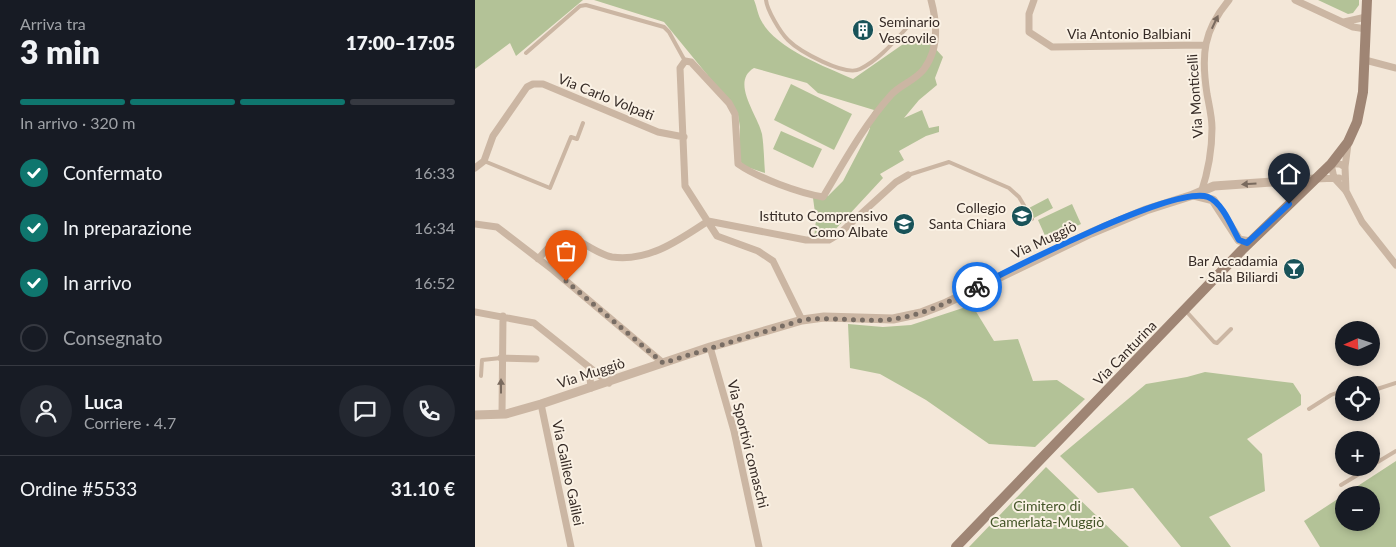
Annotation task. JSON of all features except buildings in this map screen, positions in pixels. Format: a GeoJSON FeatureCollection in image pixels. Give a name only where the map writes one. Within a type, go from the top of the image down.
{"type":"FeatureCollection","features":[{"type":"Feature","properties":{"kind":"main road","name":"Via Canturina"},"geometry":{"type":"LineString","coordinates":[[956,547],[1237,255],[1319,179],[1348,142],[1357,122],[1363,92],[1367,0]]}},
{"type":"Feature","properties":{"kind":"street"},"geometry":{"type":"LineString","coordinates":[[802,320],[773,260],[758,251],[717,236],[685,186],[680,68],[685,61],[691,62],[729,103],[735,114],[738,164],[754,176],[823,197],[860,137],[891,94],[924,70],[933,49],[937,22],[931,0]]}},
{"type":"Feature","properties":{"kind":"street","name":"Via Antonio Balbiani"},"geometry":{"type":"LineString","coordinates":[[1034,0],[1029,14],[1027,33],[1052,47],[1204,46]]}},
{"type":"Feature","properties":{"kind":"street","name":"Via Monticelli"},"geometry":{"type":"LineString","coordinates":[[1198,194],[1207,171],[1212,126],[1206,86],[1204,46],[1220,10],[1229,0]]}},
{"type":"Feature","properties":{"kind":"street"},"geometry":{"type":"LineString","coordinates":[[1295,0],[1343,22],[1366,30]]}},
{"type":"Feature","properties":{"kind":"street"},"geometry":{"type":"LineString","coordinates":[[1343,22],[1366,17]]}},
{"type":"Feature","properties":{"kind":"street"},"geometry":{"type":"LineString","coordinates":[[1365,60],[1396,68]]}},
{"type":"Feature","properties":{"kind":"street","name":"Via Carlo Volpati"},"geometry":{"type":"LineString","coordinates":[[475,168],[484,160],[493,136],[527,87],[538,83],[658,132],[684,137]]}},
{"type":"Feature","properties":{"kind":"street","name":"Via Canturina"},"geometry":{"type":"LineString","coordinates":[[1346,191],[1345,171],[1348,142]]}},
{"type":"Feature","properties":{"kind":"street"},"geometry":{"type":"LineString","coordinates":[[1319,179],[1334,178],[1341,177],[1345,171],[1340,164],[1331,164],[1334,178],[1346,191],[1362,222],[1396,265]]}},
{"type":"Feature","properties":{"kind":"street"},"geometry":{"type":"LineString","coordinates":[[539,259],[550,246],[574,238],[611,256],[642,255],[673,244],[708,221],[806,240],[829,240],[839,234],[896,182],[908,174]]}},
{"type":"Feature","properties":{"kind":"street"},"geometry":{"type":"LineString","coordinates":[[1319,179],[1346,191]]}},
{"type":"Feature","properties":{"kind":"street","name":"Via Muggiò"},"geometry":{"type":"LineString","coordinates":[[475,415],[502,414],[541,404],[609,383],[710,347],[802,320],[824,317],[893,319],[921,313],[1123,219],[1171,201],[1198,194],[1214,186],[1319,179]]}},
{"type":"Feature","properties":{"kind":"street"},"geometry":{"type":"LineString","coordinates":[[1198,194],[1210,198],[1217,204],[1238,238],[1244,242],[1250,242]]}},
{"type":"Feature","properties":{"kind":"street"},"geometry":{"type":"LineString","coordinates":[[475,224],[497,227],[539,259],[663,363]]}},
{"type":"Feature","properties":{"kind":"street"},"geometry":{"type":"LineString","coordinates":[[1237,255],[1238,238]]}},
{"type":"Feature","properties":{"kind":"street"},"geometry":{"type":"LineString","coordinates":[[475,312],[503,316],[533,324],[609,383]]}},
{"type":"Feature","properties":{"kind":"street"},"geometry":{"type":"LineString","coordinates":[[502,414],[501,358],[503,316]]}},
{"type":"Feature","properties":{"kind":"street","name":"Via Sportivi comaschi"},"geometry":{"type":"LineString","coordinates":[[710,347],[734,431],[759,547]]}},
{"type":"Feature","properties":{"kind":"street"},"geometry":{"type":"LineString","coordinates":[[501,358],[535,359]]}},
{"type":"Feature","properties":{"kind":"street"},"geometry":{"type":"LineString","coordinates":[[589,367],[591,388]]}},
{"type":"Feature","properties":{"kind":"street","name":"Via Galileo Galilei"},"geometry":{"type":"LineString","coordinates":[[541,404],[571,547]]}},
{"type":"Feature","properties":{"kind":"lane"},"geometry":{"type":"LineString","coordinates":[[766,0],[788,40],[835,68],[848,71],[858,70],[881,55],[913,21],[937,22]]}},
{"type":"Feature","properties":{"kind":"lane"},"geometry":{"type":"LineString","coordinates":[[526,53],[581,6],[586,5],[664,27],[669,32],[685,61]]}},
{"type":"Feature","properties":{"kind":"lane"},"geometry":{"type":"LineString","coordinates":[[484,160],[550,188],[571,137],[577,139],[583,123]]}},
{"type":"Feature","properties":{"kind":"lane"},"geometry":{"type":"LineString","coordinates":[[908,174],[949,162],[1009,188],[1019,197],[1031,219]]}},
{"type":"Feature","properties":{"kind":"lane"},"geometry":{"type":"LineString","coordinates":[[1185,310],[1214,342],[1217,343],[1231,329]]}},
{"type":"Feature","properties":{"kind":"lane"},"geometry":{"type":"LineString","coordinates":[[481,376],[482,360],[501,358]]}},
{"type":"Feature","properties":{"kind":"lane"},"geometry":{"type":"LineString","coordinates":[[1380,388],[1396,382]]}},
{"type":"Feature","properties":{"kind":"lane"},"geometry":{"type":"LineString","coordinates":[[1309,410],[1335,393]]}},
{"type":"Feature","properties":{"kind":"lane"},"geometry":{"type":"LineString","coordinates":[[1380,460],[1396,450]]}},
{"type":"Feature","properties":{"kind":"lane"},"geometry":{"type":"LineString","coordinates":[[1341,486],[1356,476]]}},
{"type":"Feature","properties":{"kind":"green space"},"geometry":{"type":"Polygon","coordinates":[[[475,0],[583,0],[516,56],[510,43],[475,69],[475,0]]]}},
{"type":"Feature","properties":{"kind":"green space"},"geometry":{"type":"Polygon","coordinates":[[[594,0],[754,0],[762,22],[779,41],[816,63],[853,79],[909,40],[923,35],[943,57],[935,78],[937,85],[919,100],[904,118],[922,110],[929,128],[939,126],[939,132],[926,136],[899,151],[904,160],[880,174],[883,178],[832,233],[814,238],[816,220],[813,198],[828,196],[843,181],[868,133],[870,128],[867,122],[874,110],[818,93],[807,83],[754,68],[747,74],[745,90],[762,134],[765,173],[744,166],[739,160],[740,127],[738,115],[732,105],[664,22],[594,0]]]}},
{"type":"Feature","properties":{"kind":"green space"},"geometry":{"type":"Polygon","coordinates":[[[1318,0],[1359,0],[1359,5],[1353,13],[1348,14],[1318,0]]]}},
{"type":"Feature","properties":{"kind":"green space"},"geometry":{"type":"Polygon","coordinates":[[[791,84],[852,114],[834,150],[774,120],[791,84]]]}},
{"type":"Feature","properties":{"kind":"green space"},"geometry":{"type":"Polygon","coordinates":[[[781,131],[822,149],[813,168],[773,149],[781,131]]]}},
{"type":"Feature","properties":{"kind":"green space"},"geometry":{"type":"Polygon","coordinates":[[[1048,198],[1053,208],[1034,218],[1029,208],[1048,198]]]}},
{"type":"Feature","properties":{"kind":"green space"},"geometry":{"type":"Polygon","coordinates":[[[1072,204],[1081,224],[1047,240],[1038,220],[1072,204]]]}},
{"type":"Feature","properties":{"kind":"green space"},"geometry":{"type":"Polygon","coordinates":[[[972,305],[994,341],[1018,339],[1033,381],[1057,380],[1085,399],[1035,447],[989,444],[926,400],[880,374],[850,368],[848,324],[883,327],[911,325],[972,305]]]}},
{"type":"Feature","properties":{"kind":"green space"},"geometry":{"type":"Polygon","coordinates":[[[1205,372],[1293,383],[1301,395],[1301,405],[1247,439],[1262,454],[1265,491],[1209,517],[1231,547],[1181,547],[1133,488],[1098,493],[1060,456],[1146,384],[1205,372]]]}},
{"type":"Feature","properties":{"kind":"green space"},"geometry":{"type":"Polygon","coordinates":[[[1396,461],[1396,547],[1320,547],[1304,521],[1335,501],[1335,531],[1380,531],[1380,486],[1358,486],[1373,476],[1380,476],[1380,471],[1396,461]]]}},
{"type":"Feature","properties":{"kind":"green space","name":"Cimitero di Camerlata-Muggiò"},"geometry":{"type":"Polygon","coordinates":[[[1046,467],[1129,547],[969,547],[1046,467]]]}},
{"type":"Feature","properties":{"kind":"way so far"},"geometry":{"type":"LineString","coordinates":[[566,281],[663,363],[802,320],[824,317],[893,319],[921,313],[945,304],[977,287]]}},
{"type":"Feature","properties":{"kind":"place","name":"Seminario Vescovile"},"geometry":{"type":"Point","coordinates":[863,30]}},
{"type":"Feature","properties":{"kind":"place","name":"Collegio Santa Chiara"},"geometry":{"type":"Point","coordinates":[1022,216]}},
{"type":"Feature","properties":{"kind":"place","name":"Istituto Comprensivo Como Albate"},"geometry":{"type":"Point","coordinates":[904,224]}},
{"type":"Feature","properties":{"kind":"place","name":"Bar Accadamia - Sala Biliardi"},"geometry":{"type":"Point","coordinates":[1294,269]}},
{"type":"Feature","properties":{"kind":"route"},"geometry":{"type":"LineString","coordinates":[[977,287],[1123,219],[1193,195],[1200,195],[1213,200],[1220,207],[1239,240],[1247,243],[1289,204]]}}]}
